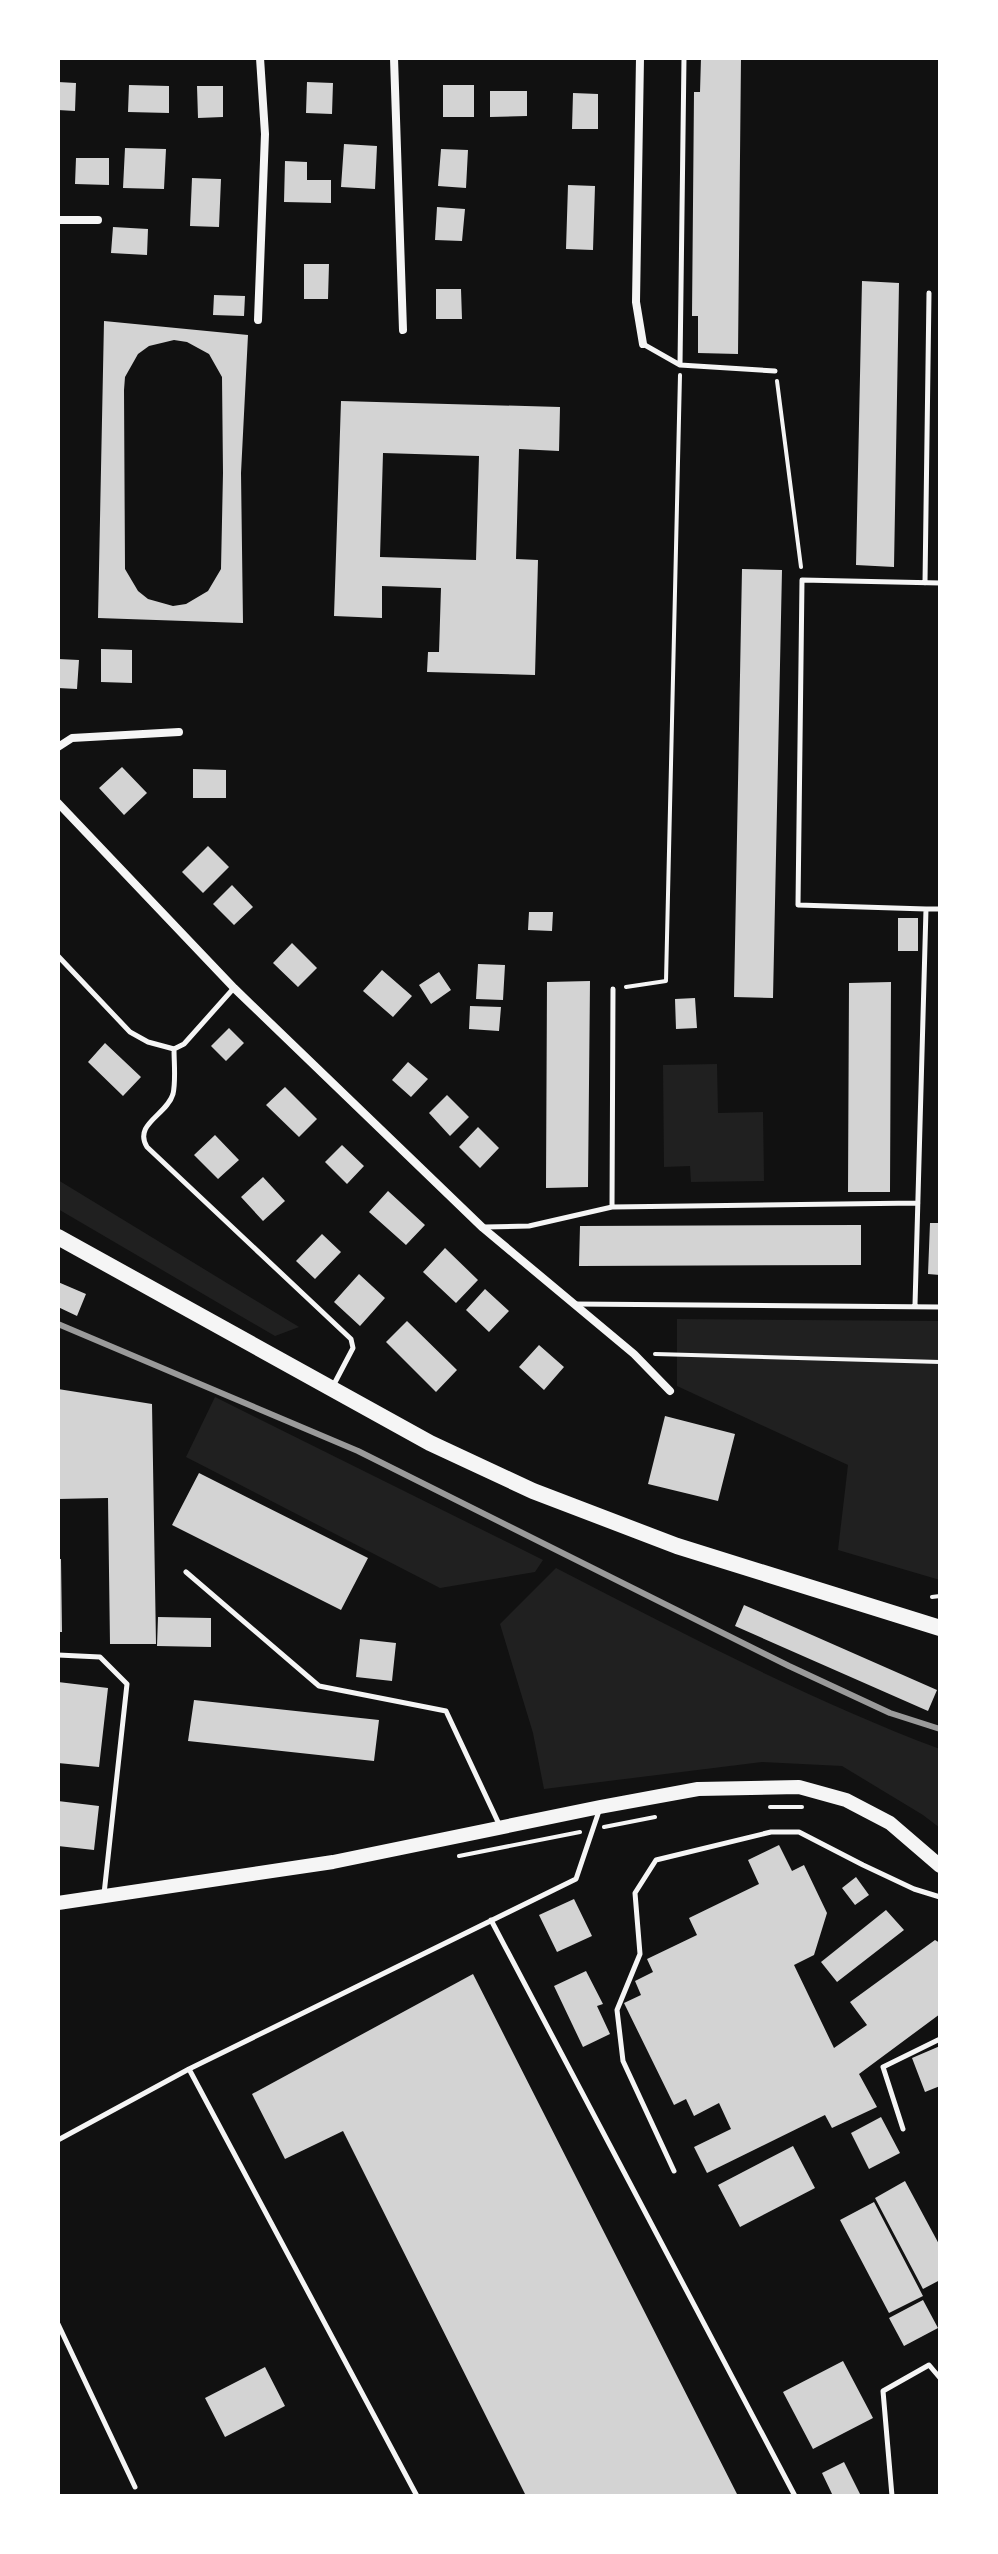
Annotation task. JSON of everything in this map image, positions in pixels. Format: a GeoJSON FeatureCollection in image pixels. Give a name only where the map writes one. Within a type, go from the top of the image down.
{"type":"FeatureCollection","features":[{"type":"Feature","properties":{"kind":"main road"},"geometry":{"type":"LineString","coordinates":[[58,1237],[430,1443],[533,1491],[677,1546],[940,1628]]}},
{"type":"Feature","properties":{"kind":"street"},"geometry":{"type":"LineString","coordinates":[[258,320],[265,134],[260,58]]}},
{"type":"Feature","properties":{"kind":"street"},"geometry":{"type":"LineString","coordinates":[[394,58],[403,330]]}},
{"type":"Feature","properties":{"kind":"street"},"geometry":{"type":"LineString","coordinates":[[640,58],[636,302],[643,344]]}},
{"type":"Feature","properties":{"kind":"street"},"geometry":{"type":"LineString","coordinates":[[58,220],[98,220]]}},
{"type":"Feature","properties":{"kind":"street"},"geometry":{"type":"LineString","coordinates":[[58,747],[72,738],[179,732]]}},
{"type":"Feature","properties":{"kind":"street"},"geometry":{"type":"LineString","coordinates":[[58,803],[234,988],[483,1228],[634,1354],[670,1391]]}},
{"type":"Feature","properties":{"kind":"street"},"geometry":{"type":"LineString","coordinates":[[58,1903],[333,1862],[698,1789],[799,1787],[846,1800],[890,1823],[940,1866]]}},
{"type":"Feature","properties":{"kind":"lane"},"geometry":{"type":"LineString","coordinates":[[680,365],[684,58]]}},
{"type":"Feature","properties":{"kind":"lane"},"geometry":{"type":"LineString","coordinates":[[925,583],[929,293]]}},
{"type":"Feature","properties":{"kind":"lane"},"geometry":{"type":"LineString","coordinates":[[643,344],[680,365],[775,371]]}},
{"type":"Feature","properties":{"kind":"lane"},"geometry":{"type":"LineString","coordinates":[[940,583],[802,580],[798,905],[940,909]]}},
{"type":"Feature","properties":{"kind":"lane"},"geometry":{"type":"LineString","coordinates":[[915,1305],[926,909]]}},
{"type":"Feature","properties":{"kind":"lane"},"geometry":{"type":"LineString","coordinates":[[58,956],[130,1032],[148,1042],[174,1049],[184,1044],[234,988]]}},
{"type":"Feature","properties":{"kind":"lane"},"geometry":{"type":"LineString","coordinates":[[612,1207],[613,989]]}},
{"type":"Feature","properties":{"kind":"lane"},"geometry":{"type":"LineString","coordinates":[[174,1049],[172,1095],[143,1130],[143,1139],[147,1147],[351,1339],[353,1348],[332,1389]]}},
{"type":"Feature","properties":{"kind":"lane"},"geometry":{"type":"LineString","coordinates":[[483,1228],[529,1226],[612,1207],[918,1203]]}},
{"type":"Feature","properties":{"kind":"lane"},"geometry":{"type":"LineString","coordinates":[[574,1304],[940,1307]]}},
{"type":"Feature","properties":{"kind":"lane"},"geometry":{"type":"LineString","coordinates":[[186,1572],[319,1686],[446,1711],[501,1829]]}},
{"type":"Feature","properties":{"kind":"lane"},"geometry":{"type":"LineString","coordinates":[[58,1655],[100,1657],[127,1684],[104,1895]]}},
{"type":"Feature","properties":{"kind":"lane"},"geometry":{"type":"LineString","coordinates":[[58,2140],[189,2069],[576,1879],[600,1807]]}},
{"type":"Feature","properties":{"kind":"lane"},"geometry":{"type":"LineString","coordinates":[[674,2171],[623,2061],[617,2010],[640,1954],[635,1893],[656,1860],[771,1832],[799,1832],[914,1889],[940,1897]]}},
{"type":"Feature","properties":{"kind":"lane"},"geometry":{"type":"LineString","coordinates":[[491,1920],[795,2496]]}},
{"type":"Feature","properties":{"kind":"lane"},"geometry":{"type":"LineString","coordinates":[[903,2129],[883,2067],[940,2039]]}},
{"type":"Feature","properties":{"kind":"lane"},"geometry":{"type":"LineString","coordinates":[[189,2069],[417,2496]]}},
{"type":"Feature","properties":{"kind":"lane"},"geometry":{"type":"LineString","coordinates":[[58,2324],[135,2487]]}},
{"type":"Feature","properties":{"kind":"lane"},"geometry":{"type":"LineString","coordinates":[[892,2496],[883,2391],[929,2365],[940,2378]]}},
{"type":"Feature","properties":{"kind":"path"},"geometry":{"type":"LineString","coordinates":[[613,989],[666,981],[680,365]]}},
{"type":"Feature","properties":{"kind":"path"},"geometry":{"type":"LineString","coordinates":[[775,371],[802,580]]}},
{"type":"Feature","properties":{"kind":"path"},"geometry":{"type":"LineString","coordinates":[[634,1354],[940,1362]]}},
{"type":"Feature","properties":{"kind":"path"},"geometry":{"type":"LineString","coordinates":[[932,1597],[940,1596]]}},
{"type":"Feature","properties":{"kind":"path"},"geometry":{"type":"LineString","coordinates":[[759,1807],[806,1807]]}},
{"type":"Feature","properties":{"kind":"path"},"geometry":{"type":"LineString","coordinates":[[456,1856],[668,1814]]}},
{"type":"Feature","properties":{"kind":"shaded area"},"geometry":{"type":"Polygon","coordinates":[[[717,1064],[718,1113],[763,1112],[764,1181],[691,1182],[690,1166],[664,1167],[663,1065],[717,1064]]]}},
{"type":"Feature","properties":{"kind":"shaded area"},"geometry":{"type":"Polygon","coordinates":[[[58,1180],[299,1327],[275,1336],[58,1209],[58,1180]]]}},
{"type":"Feature","properties":{"kind":"shaded area"},"geometry":{"type":"Polygon","coordinates":[[[677,1319],[940,1321],[940,1580],[838,1550],[848,1465],[677,1386],[677,1319]]]}},
{"type":"Feature","properties":{"kind":"shaded area"},"geometry":{"type":"Polygon","coordinates":[[[215,1397],[543,1560],[535,1572],[440,1588],[186,1457],[215,1397]]]}},
{"type":"Feature","properties":{"kind":"shaded area"},"geometry":{"type":"Polygon","coordinates":[[[556,1568],[793,1687],[940,1749],[940,1828],[842,1766],[762,1762],[544,1789],[533,1733],[500,1624],[556,1568]]]}},
{"type":"Feature","properties":{"kind":"building"},"geometry":{"type":"Polygon","coordinates":[[[701,58],[741,58],[738,354],[698,353],[698,316],[692,316],[694,92],[700,92],[701,58]]]}},
{"type":"Feature","properties":{"kind":"building"},"geometry":{"type":"Polygon","coordinates":[[[58,82],[76,83],[75,111],[58,110],[58,82]]]}},
{"type":"Feature","properties":{"kind":"building"},"geometry":{"type":"Polygon","coordinates":[[[307,82],[333,83],[332,114],[306,113],[307,82]]]}},
{"type":"Feature","properties":{"kind":"building"},"geometry":{"type":"Polygon","coordinates":[[[129,85],[169,86],[169,113],[128,112],[129,85]]]}},
{"type":"Feature","properties":{"kind":"building"},"geometry":{"type":"Polygon","coordinates":[[[443,85],[474,85],[474,117],[443,117],[443,85]]]}},
{"type":"Feature","properties":{"kind":"building"},"geometry":{"type":"Polygon","coordinates":[[[197,86],[223,86],[223,117],[198,118],[197,86]]]}},
{"type":"Feature","properties":{"kind":"building"},"geometry":{"type":"Polygon","coordinates":[[[490,91],[527,91],[527,116],[490,117],[490,91]]]}},
{"type":"Feature","properties":{"kind":"building"},"geometry":{"type":"Polygon","coordinates":[[[573,93],[598,94],[598,129],[572,129],[573,93]]]}},
{"type":"Feature","properties":{"kind":"building"},"geometry":{"type":"Polygon","coordinates":[[[344,144],[377,146],[375,189],[341,187],[344,144]]]}},
{"type":"Feature","properties":{"kind":"building"},"geometry":{"type":"Polygon","coordinates":[[[125,148],[166,149],[164,189],[123,188],[125,148]]]}},
{"type":"Feature","properties":{"kind":"building"},"geometry":{"type":"Polygon","coordinates":[[[441,149],[468,150],[466,188],[438,186],[441,149]]]}},
{"type":"Feature","properties":{"kind":"building"},"geometry":{"type":"Polygon","coordinates":[[[76,158],[109,158],[109,185],[75,184],[76,158]]]}},
{"type":"Feature","properties":{"kind":"building"},"geometry":{"type":"Polygon","coordinates":[[[285,161],[307,162],[307,180],[331,180],[331,203],[284,202],[285,161]]]}},
{"type":"Feature","properties":{"kind":"building"},"geometry":{"type":"Polygon","coordinates":[[[192,178],[221,179],[219,227],[190,226],[192,178]]]}},
{"type":"Feature","properties":{"kind":"building"},"geometry":{"type":"Polygon","coordinates":[[[568,185],[595,186],[593,250],[566,249],[568,185]]]}},
{"type":"Feature","properties":{"kind":"building"},"geometry":{"type":"Polygon","coordinates":[[[437,207],[465,209],[462,241],[435,240],[437,207]]]}},
{"type":"Feature","properties":{"kind":"building"},"geometry":{"type":"Polygon","coordinates":[[[113,227],[148,229],[147,255],[111,253],[113,227]]]}},
{"type":"Feature","properties":{"kind":"building"},"geometry":{"type":"Polygon","coordinates":[[[304,264],[329,264],[328,299],[304,299],[304,264]]]}},
{"type":"Feature","properties":{"kind":"building"},"geometry":{"type":"Polygon","coordinates":[[[862,281],[899,283],[894,567],[856,565],[862,281]]]}},
{"type":"Feature","properties":{"kind":"building"},"geometry":{"type":"Polygon","coordinates":[[[436,289],[461,289],[462,319],[436,319],[436,289]]]}},
{"type":"Feature","properties":{"kind":"building"},"geometry":{"type":"Polygon","coordinates":[[[214,295],[245,296],[244,316],[213,315],[214,295]]]}},
{"type":"Feature","properties":{"kind":"building"},"geometry":{"type":"Polygon","coordinates":[[[104,321],[248,335],[241,473],[243,623],[98,618],[104,321]],[[174,340],[149,346],[138,354],[125,377],[124,390],[125,569],[138,591],[148,599],[173,606],[186,604],[208,591],[221,569],[222,377],[209,354],[187,342],[174,340]]]}},
{"type":"Feature","properties":{"kind":"building"},"geometry":{"type":"Polygon","coordinates":[[[341,401],[560,407],[559,451],[519,449],[516,559],[538,560],[535,675],[427,672],[428,652],[439,652],[441,588],[382,586],[382,618],[334,616],[341,401]],[[383,453],[380,557],[476,560],[479,456],[383,453]]]}},
{"type":"Feature","properties":{"kind":"building"},"geometry":{"type":"Polygon","coordinates":[[[742,569],[782,570],[773,998],[734,997],[742,569]]]}},
{"type":"Feature","properties":{"kind":"building"},"geometry":{"type":"Polygon","coordinates":[[[101,649],[132,650],[132,683],[101,682],[101,649]]]}},
{"type":"Feature","properties":{"kind":"building"},"geometry":{"type":"Polygon","coordinates":[[[58,659],[79,660],[77,689],[58,688],[58,659]]]}},
{"type":"Feature","properties":{"kind":"building"},"geometry":{"type":"Polygon","coordinates":[[[122,767],[147,793],[124,815],[99,788],[122,767]]]}},
{"type":"Feature","properties":{"kind":"building"},"geometry":{"type":"Polygon","coordinates":[[[193,769],[226,770],[226,798],[193,798],[193,769]]]}},
{"type":"Feature","properties":{"kind":"building"},"geometry":{"type":"Polygon","coordinates":[[[208,846],[229,867],[203,893],[182,872],[208,846]]]}},
{"type":"Feature","properties":{"kind":"building"},"geometry":{"type":"Polygon","coordinates":[[[232,885],[253,907],[234,925],[213,904],[232,885]]]}},
{"type":"Feature","properties":{"kind":"building"},"geometry":{"type":"Polygon","coordinates":[[[529,912],[553,912],[552,931],[528,930],[529,912]]]}},
{"type":"Feature","properties":{"kind":"building"},"geometry":{"type":"Polygon","coordinates":[[[898,918],[918,918],[918,951],[898,951],[898,918]]]}},
{"type":"Feature","properties":{"kind":"building"},"geometry":{"type":"Polygon","coordinates":[[[292,943],[317,968],[298,987],[273,963],[292,943]]]}},
{"type":"Feature","properties":{"kind":"building"},"geometry":{"type":"Polygon","coordinates":[[[478,964],[505,965],[503,1000],[476,999],[478,964]]]}},
{"type":"Feature","properties":{"kind":"building"},"geometry":{"type":"Polygon","coordinates":[[[382,970],[412,996],[393,1017],[363,991],[382,970]]]}},
{"type":"Feature","properties":{"kind":"building"},"geometry":{"type":"Polygon","coordinates":[[[439,972],[451,990],[431,1004],[419,985],[439,972]]]}},
{"type":"Feature","properties":{"kind":"building"},"geometry":{"type":"Polygon","coordinates":[[[590,981],[588,1187],[546,1188],[547,982],[590,981]]]}},
{"type":"Feature","properties":{"kind":"building"},"geometry":{"type":"Polygon","coordinates":[[[891,982],[890,1192],[848,1192],[849,983],[891,982]]]}},
{"type":"Feature","properties":{"kind":"building"},"geometry":{"type":"Polygon","coordinates":[[[695,998],[697,1028],[676,1029],[675,999],[695,998]]]}},
{"type":"Feature","properties":{"kind":"building"},"geometry":{"type":"Polygon","coordinates":[[[470,1006],[501,1007],[499,1031],[469,1029],[470,1006]]]}},
{"type":"Feature","properties":{"kind":"building"},"geometry":{"type":"Polygon","coordinates":[[[229,1028],[244,1043],[226,1061],[211,1046],[229,1028]]]}},
{"type":"Feature","properties":{"kind":"building"},"geometry":{"type":"Polygon","coordinates":[[[105,1043],[141,1077],[123,1096],[88,1062],[105,1043]]]}},
{"type":"Feature","properties":{"kind":"building"},"geometry":{"type":"Polygon","coordinates":[[[408,1062],[428,1079],[411,1097],[392,1080],[408,1062]]]}},
{"type":"Feature","properties":{"kind":"building"},"geometry":{"type":"Polygon","coordinates":[[[285,1087],[317,1119],[299,1137],[266,1105],[285,1087]]]}},
{"type":"Feature","properties":{"kind":"building"},"geometry":{"type":"Polygon","coordinates":[[[447,1095],[469,1117],[450,1136],[429,1113],[447,1095]]]}},
{"type":"Feature","properties":{"kind":"building"},"geometry":{"type":"Polygon","coordinates":[[[478,1127],[499,1148],[480,1168],[459,1147],[478,1127]]]}},
{"type":"Feature","properties":{"kind":"building"},"geometry":{"type":"Polygon","coordinates":[[[215,1135],[239,1160],[218,1179],[194,1155],[215,1135]]]}},
{"type":"Feature","properties":{"kind":"building"},"geometry":{"type":"Polygon","coordinates":[[[342,1145],[364,1166],[347,1184],[325,1162],[342,1145]]]}},
{"type":"Feature","properties":{"kind":"building"},"geometry":{"type":"Polygon","coordinates":[[[263,1177],[285,1201],[263,1221],[241,1197],[263,1177]]]}},
{"type":"Feature","properties":{"kind":"building"},"geometry":{"type":"Polygon","coordinates":[[[388,1191],[425,1225],[406,1245],[369,1212],[388,1191]]]}},
{"type":"Feature","properties":{"kind":"building"},"geometry":{"type":"Polygon","coordinates":[[[930,1223],[940,1223],[940,1275],[928,1274],[930,1223]]]}},
{"type":"Feature","properties":{"kind":"building"},"geometry":{"type":"Polygon","coordinates":[[[861,1225],[861,1265],[579,1266],[580,1226],[861,1225]]]}},
{"type":"Feature","properties":{"kind":"building"},"geometry":{"type":"Polygon","coordinates":[[[322,1234],[341,1252],[315,1279],[296,1261],[322,1234]]]}},
{"type":"Feature","properties":{"kind":"building"},"geometry":{"type":"Polygon","coordinates":[[[445,1248],[478,1280],[456,1303],[423,1272],[445,1248]]]}},
{"type":"Feature","properties":{"kind":"building"},"geometry":{"type":"Polygon","coordinates":[[[359,1274],[385,1298],[360,1326],[334,1302],[359,1274]]]}},
{"type":"Feature","properties":{"kind":"building"},"geometry":{"type":"Polygon","coordinates":[[[58,1282],[86,1294],[77,1316],[58,1307],[58,1282]]]}},
{"type":"Feature","properties":{"kind":"building"},"geometry":{"type":"Polygon","coordinates":[[[485,1289],[509,1311],[489,1332],[466,1310],[485,1289]]]}},
{"type":"Feature","properties":{"kind":"building"},"geometry":{"type":"Polygon","coordinates":[[[407,1321],[457,1370],[436,1392],[386,1342],[407,1321]]]}},
{"type":"Feature","properties":{"kind":"building"},"geometry":{"type":"Polygon","coordinates":[[[539,1345],[564,1367],[544,1390],[519,1367],[539,1345]]]}},
{"type":"Feature","properties":{"kind":"building"},"geometry":{"type":"Polygon","coordinates":[[[58,1389],[152,1404],[156,1644],[110,1644],[108,1498],[58,1499],[58,1389]]]}},
{"type":"Feature","properties":{"kind":"building"},"geometry":{"type":"Polygon","coordinates":[[[665,1416],[735,1434],[718,1501],[648,1484],[665,1416]]]}},
{"type":"Feature","properties":{"kind":"building"},"geometry":{"type":"Polygon","coordinates":[[[199,1473],[368,1558],[341,1610],[172,1525],[199,1473]]]}},
{"type":"Feature","properties":{"kind":"building"},"geometry":{"type":"Polygon","coordinates":[[[58,1559],[61,1559],[62,1632],[58,1632],[58,1559]]]}},
{"type":"Feature","properties":{"kind":"building"},"geometry":{"type":"Polygon","coordinates":[[[744,1605],[937,1690],[928,1711],[735,1626],[744,1605]]]}},
{"type":"Feature","properties":{"kind":"building"},"geometry":{"type":"Polygon","coordinates":[[[158,1617],[211,1618],[211,1647],[157,1646],[158,1617]]]}},
{"type":"Feature","properties":{"kind":"building"},"geometry":{"type":"Polygon","coordinates":[[[360,1639],[396,1643],[392,1681],[356,1677],[360,1639]]]}},
{"type":"Feature","properties":{"kind":"building"},"geometry":{"type":"Polygon","coordinates":[[[58,1682],[108,1688],[99,1767],[58,1763],[58,1682]]]}},
{"type":"Feature","properties":{"kind":"building"},"geometry":{"type":"Polygon","coordinates":[[[194,1700],[379,1720],[374,1761],[188,1741],[194,1700]]]}},
{"type":"Feature","properties":{"kind":"building"},"geometry":{"type":"Polygon","coordinates":[[[58,1801],[99,1806],[94,1850],[58,1846],[58,1801]]]}},
{"type":"Feature","properties":{"kind":"building"},"geometry":{"type":"Polygon","coordinates":[[[779,1845],[792,1871],[804,1865],[827,1913],[814,1955],[794,1965],[834,2048],[867,2025],[850,2002],[935,1940],[940,1943],[940,2014],[859,2074],[877,2107],[832,2128],[825,2115],[707,2173],[694,2147],[731,2129],[719,2103],[694,2116],[686,2099],[674,2105],[624,2003],[641,1995],[635,1981],[653,1972],[647,1959],[697,1935],[689,1918],[759,1884],[748,1860],[779,1845]]]}},
{"type":"Feature","properties":{"kind":"building"},"geometry":{"type":"Polygon","coordinates":[[[856,1877],[869,1895],[855,1905],[842,1888],[856,1877]]]}},
{"type":"Feature","properties":{"kind":"building"},"geometry":{"type":"Polygon","coordinates":[[[574,1899],[592,1936],[557,1952],[539,1915],[574,1899]]]}},
{"type":"Feature","properties":{"kind":"building"},"geometry":{"type":"Polygon","coordinates":[[[886,1910],[904,1930],[837,1982],[821,1962],[886,1910]]]}},
{"type":"Feature","properties":{"kind":"building"},"geometry":{"type":"Polygon","coordinates":[[[586,1971],[603,2004],[597,2006],[610,2034],[583,2047],[554,1986],[586,1971]]]}},
{"type":"Feature","properties":{"kind":"building"},"geometry":{"type":"Polygon","coordinates":[[[473,1974],[738,2496],[526,2496],[343,2131],[285,2159],[252,2094],[473,1974]]]}},
{"type":"Feature","properties":{"kind":"building"},"geometry":{"type":"Polygon","coordinates":[[[940,2046],[940,2086],[925,2092],[912,2058],[940,2046]]]}},
{"type":"Feature","properties":{"kind":"building"},"geometry":{"type":"Polygon","coordinates":[[[881,2117],[900,2153],[869,2169],[851,2133],[881,2117]]]}},
{"type":"Feature","properties":{"kind":"building"},"geometry":{"type":"Polygon","coordinates":[[[793,2146],[815,2188],[740,2227],[718,2185],[793,2146]]]}},
{"type":"Feature","properties":{"kind":"building"},"geometry":{"type":"Polygon","coordinates":[[[905,2181],[940,2246],[940,2280],[923,2289],[875,2198],[905,2181]]]}},
{"type":"Feature","properties":{"kind":"building"},"geometry":{"type":"Polygon","coordinates":[[[874,2202],[923,2296],[889,2313],[840,2220],[874,2202]]]}},
{"type":"Feature","properties":{"kind":"building"},"geometry":{"type":"Polygon","coordinates":[[[923,2300],[938,2328],[904,2346],[889,2318],[923,2300]]]}},
{"type":"Feature","properties":{"kind":"building"},"geometry":{"type":"Polygon","coordinates":[[[843,2361],[873,2418],[813,2449],[783,2392],[843,2361]]]}},
{"type":"Feature","properties":{"kind":"building"},"geometry":{"type":"Polygon","coordinates":[[[265,2367],[285,2406],[225,2437],[205,2398],[265,2367]]]}},
{"type":"Feature","properties":{"kind":"building"},"geometry":{"type":"Polygon","coordinates":[[[844,2462],[861,2496],[833,2496],[822,2473],[844,2462]]]}},
{"type":"Feature","properties":{"kind":"railway"},"geometry":{"type":"LineString","coordinates":[[58,1324],[358,1451],[789,1666],[890,1713],[940,1729]]}}]}
